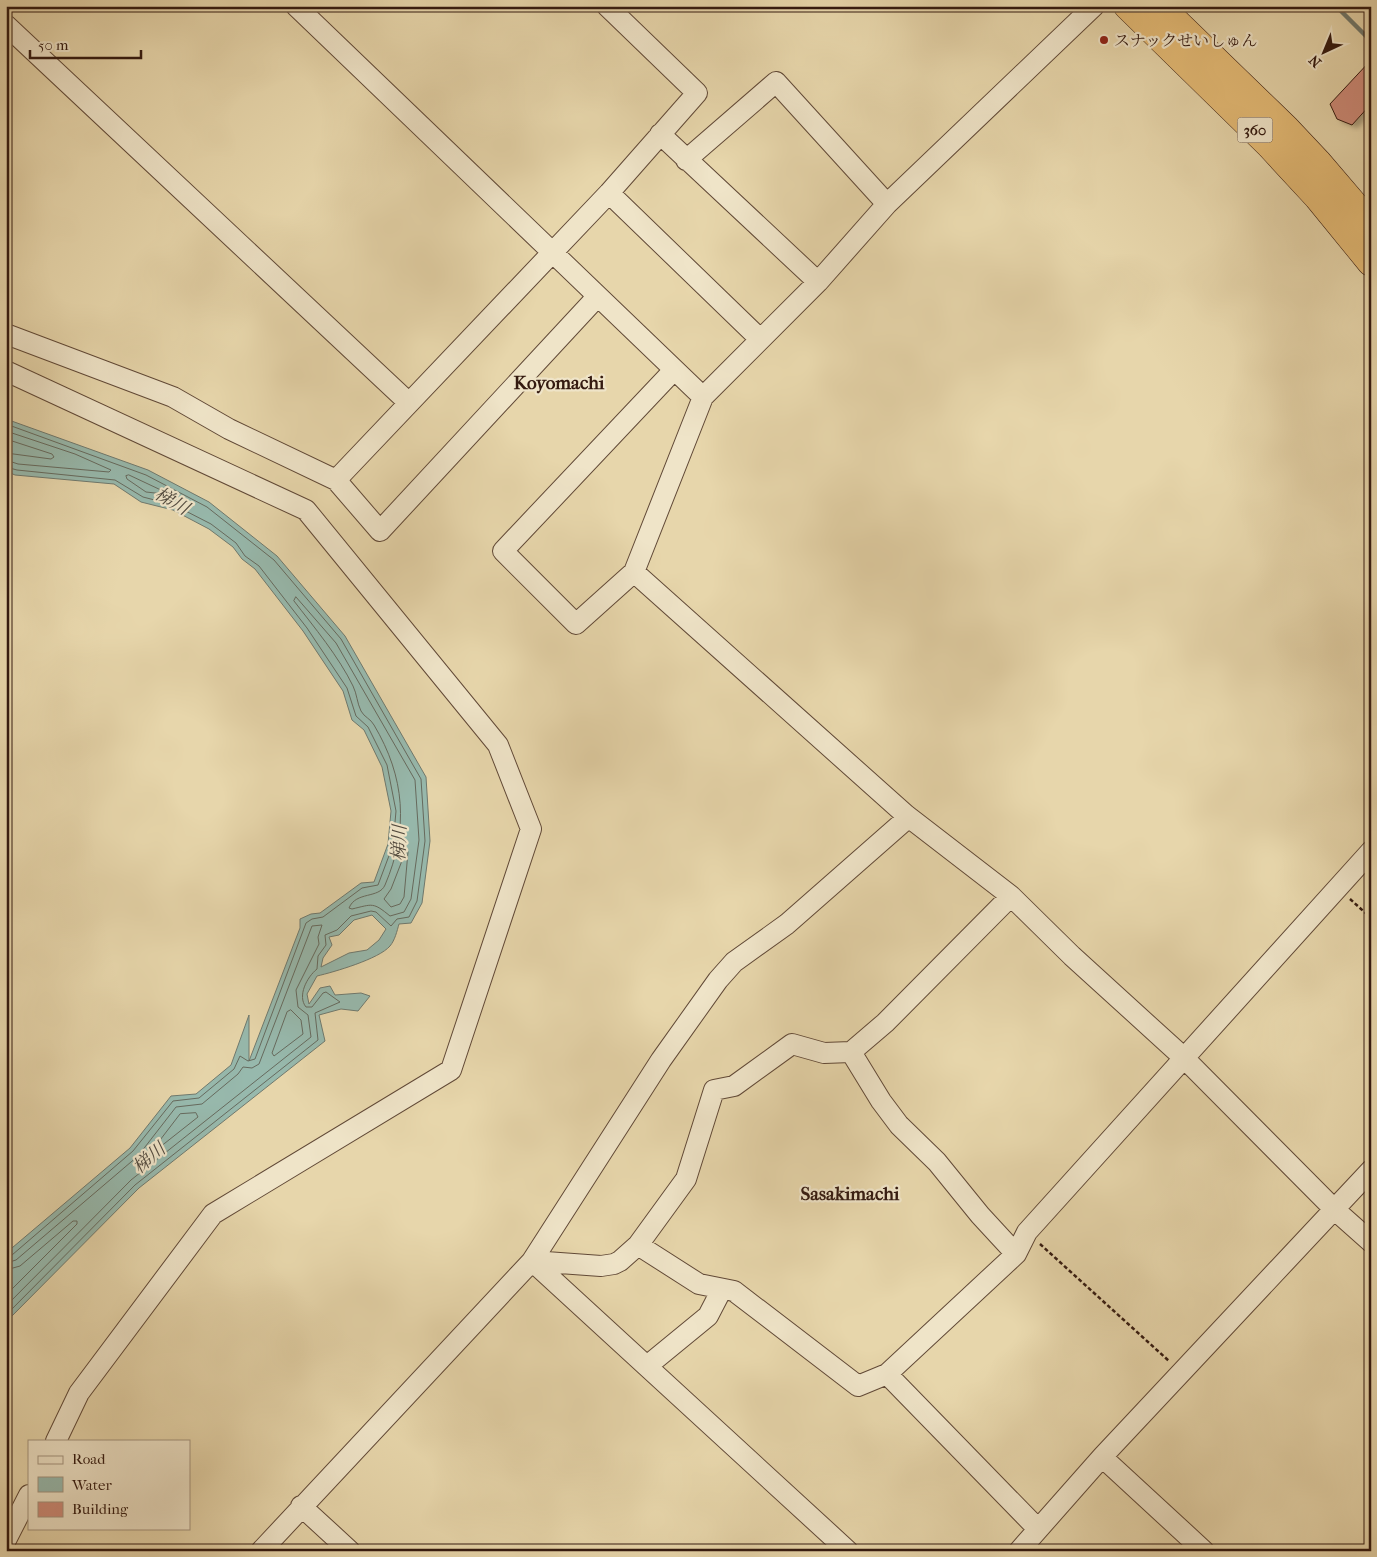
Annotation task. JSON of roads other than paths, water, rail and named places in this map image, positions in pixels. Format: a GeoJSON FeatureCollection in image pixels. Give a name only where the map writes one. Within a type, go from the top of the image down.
{"type":"FeatureCollection","features":[{"type":"Feature","properties":{"kind":"highway","name":"360"},"geometry":{"type":"LineString","coordinates":[[1128,6],[1270,145],[1318,197],[1371,262]]}},
{"type":"Feature","properties":{"kind":"highway","name":"360"},"geometry":{"type":"LineString","coordinates":[[1160,6],[1286,129],[1371,225]]}},
{"type":"Feature","properties":{"kind":"street"},"geometry":{"type":"LineString","coordinates":[[296,6],[552,251],[597,297],[704,397]]}},
{"type":"Feature","properties":{"kind":"street"},"geometry":{"type":"LineString","coordinates":[[336,480],[609,193],[697,93],[607,6]]}},
{"type":"Feature","properties":{"kind":"street"},"geometry":{"type":"LineString","coordinates":[[674,370],[504,551],[576,624],[634,572],[704,397],[818,282],[886,204],[1094,6]]}},
{"type":"Feature","properties":{"kind":"street"},"geometry":{"type":"LineString","coordinates":[[6,25],[409,403]]}},
{"type":"Feature","properties":{"kind":"street"},"geometry":{"type":"LineString","coordinates":[[686,160],[776,82],[886,204]]}},
{"type":"Feature","properties":{"kind":"street"},"geometry":{"type":"LineString","coordinates":[[660,134],[818,282]]}},
{"type":"Feature","properties":{"kind":"street"},"geometry":{"type":"LineString","coordinates":[[609,193],[760,339]]}},
{"type":"Feature","properties":{"kind":"street"},"geometry":{"type":"LineString","coordinates":[[7,334],[173,397],[229,429],[336,480],[380,531],[597,297]]}},
{"type":"Feature","properties":{"kind":"street"},"geometry":{"type":"LineString","coordinates":[[6,371],[306,510],[498,745],[531,829],[451,1070],[213,1214],[79,1393],[56,1440]]}},
{"type":"Feature","properties":{"kind":"street"},"geometry":{"type":"LineString","coordinates":[[634,572],[906,815],[1011,896],[1072,956],[1183,1057],[1335,1210],[1371,1242]]}},
{"type":"Feature","properties":{"kind":"street"},"geometry":{"type":"LineString","coordinates":[[261,1551],[532,1261],[661,1060],[718,980],[734,962],[787,924],[902,823],[906,815]]}},
{"type":"Feature","properties":{"kind":"street"},"geometry":{"type":"LineString","coordinates":[[638,1245],[699,1284],[734,1291],[858,1386],[887,1374],[1016,1254],[1026,1232],[1337,886],[1371,851]]}},
{"type":"Feature","properties":{"kind":"street"},"geometry":{"type":"LineString","coordinates":[[532,1261],[602,1266],[620,1262],[638,1245],[686,1179],[714,1090],[734,1086],[792,1044],[824,1053],[851,1052],[885,1023],[1011,896]]}},
{"type":"Feature","properties":{"kind":"street"},"geometry":{"type":"LineString","coordinates":[[851,1052],[881,1101],[899,1125],[937,1162],[980,1216],[1016,1254]]}},
{"type":"Feature","properties":{"kind":"street"},"geometry":{"type":"LineString","coordinates":[[1019,1551],[1102,1457],[1371,1170]]}},
{"type":"Feature","properties":{"kind":"street"},"geometry":{"type":"LineString","coordinates":[[532,1261],[848,1551]]}},
{"type":"Feature","properties":{"kind":"street"},"geometry":{"type":"LineString","coordinates":[[647,1366],[708,1316],[722,1289]]}},
{"type":"Feature","properties":{"kind":"street"},"geometry":{"type":"LineString","coordinates":[[887,1374],[1038,1530]]}},
{"type":"Feature","properties":{"kind":"street"},"geometry":{"type":"LineString","coordinates":[[1102,1457],[1204,1551]]}},
{"type":"Feature","properties":{"kind":"street"},"geometry":{"type":"LineString","coordinates":[[6,1540],[28,1497]]}},
{"type":"Feature","properties":{"kind":"street"},"geometry":{"type":"LineString","coordinates":[[301,1506],[350,1551]]}},
{"type":"Feature","properties":{"kind":"water","name":"梯川"},"geometry":{"type":"Polygon","coordinates":[[[6,419],[148,470],[209,502],[277,556],[345,636],[426,777],[430,841],[422,903],[411,923],[399,924],[392,944],[376,956],[317,976],[307,994],[309,1004],[320,988],[330,986],[335,995],[361,993],[370,996],[358,1011],[341,1009],[319,1015],[325,1041],[139,1188],[6,1322],[6,1253],[130,1148],[171,1096],[196,1094],[231,1065],[249,1015],[249,1061],[300,928],[300,919],[311,914],[320,913],[361,883],[374,882],[388,844],[391,811],[382,767],[364,730],[352,720],[343,691],[303,631],[255,569],[242,559],[233,547],[209,529],[173,510],[141,502],[114,484],[15,475],[6,471],[6,419]],[[372,915],[354,920],[339,935],[329,937],[332,945],[323,958],[321,967],[349,953],[367,950],[379,940],[386,929],[372,915]]]}},
{"type":"Feature","properties":{"kind":"waterway"},"geometry":{"type":"LineString","coordinates":[[1336,6],[1371,41]]}},
{"type":"Feature","properties":{"kind":"place","name":"スナックせいしゅん"},"geometry":{"type":"Point","coordinates":[1104,40]}},
{"type":"Feature","properties":{"kind":"district","name":"Koyomachi"},"geometry":{"type":"Point","coordinates":[559,382]}},
{"type":"Feature","properties":{"kind":"district","name":"Sasakimachi"},"geometry":{"type":"Point","coordinates":[850,1193]}}]}
